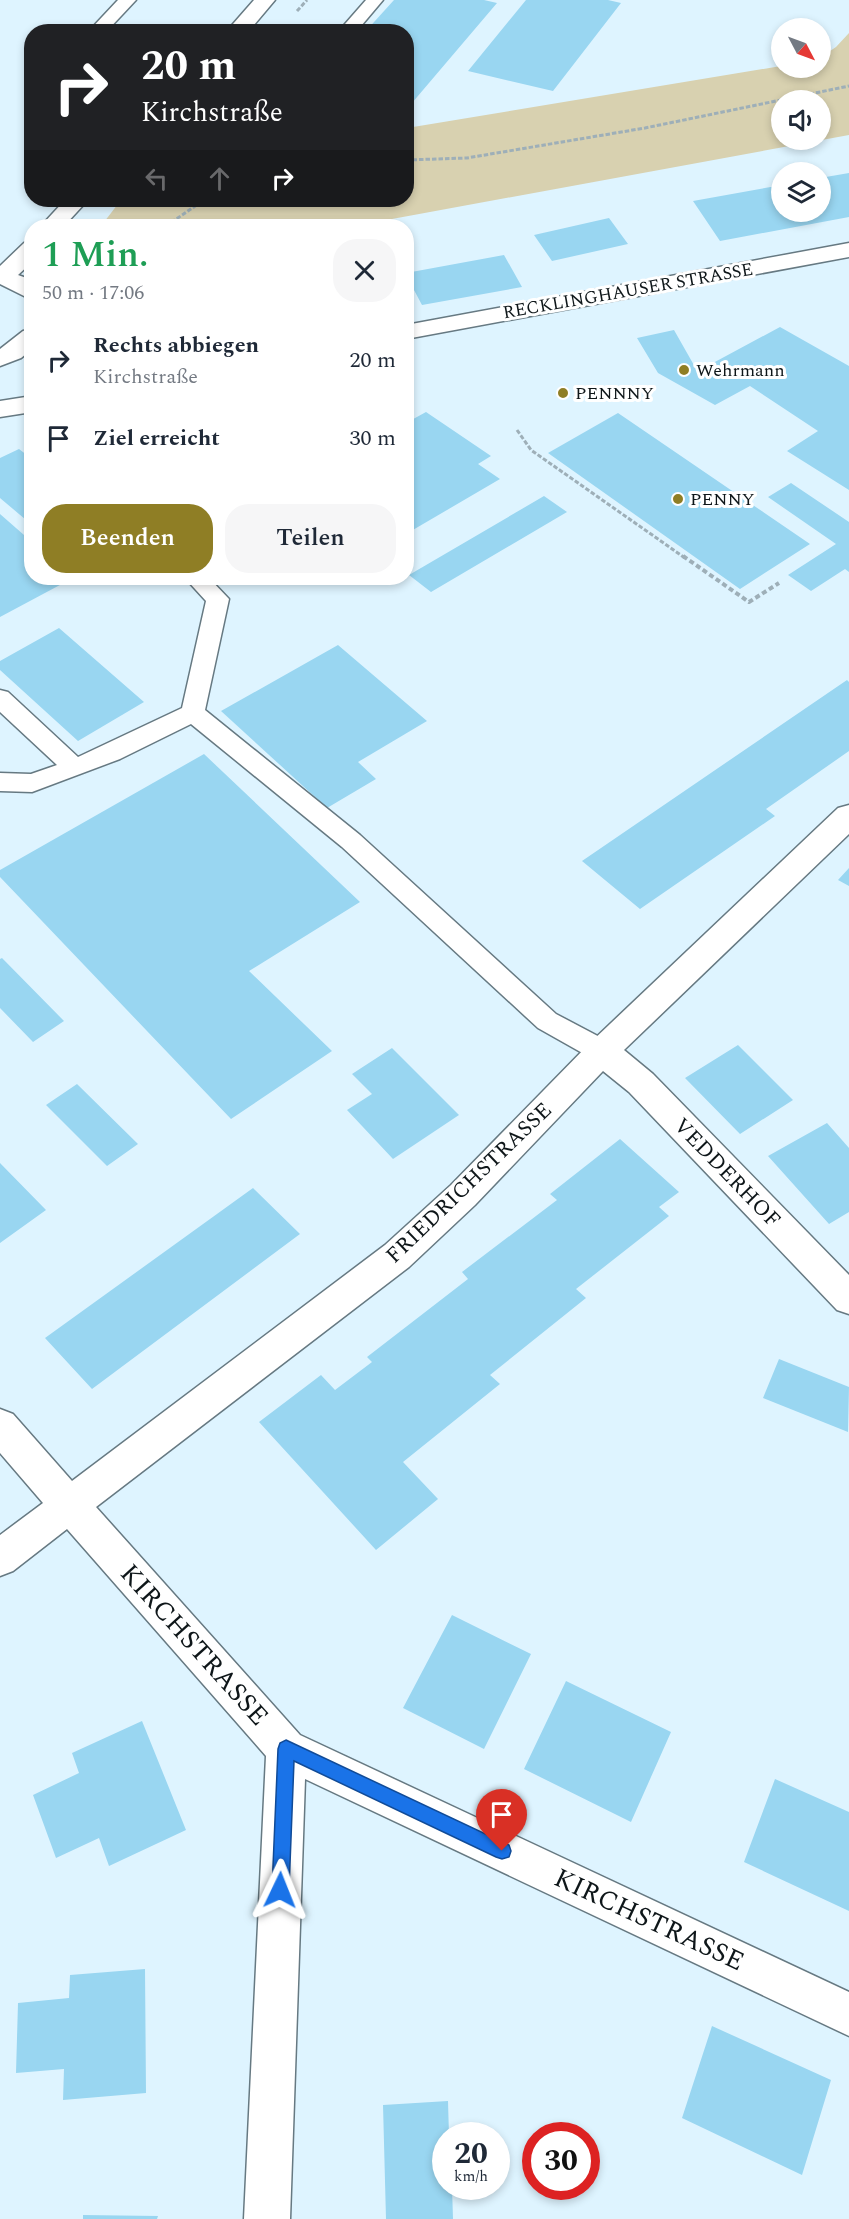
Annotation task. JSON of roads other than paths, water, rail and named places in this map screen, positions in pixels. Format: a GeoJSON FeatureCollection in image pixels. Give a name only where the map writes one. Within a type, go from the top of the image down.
{"type":"FeatureCollection","features":[{"type":"Feature","properties":{"kind":"street"},"geometry":{"type":"LineString","coordinates":[[243,24],[265,0]]}},
{"type":"Feature","properties":{"kind":"street"},"geometry":{"type":"LineString","coordinates":[[59,219],[70,207]]}},
{"type":"Feature","properties":{"kind":"street","name":"RECKLINGHAUSER STRASSE"},"geometry":{"type":"LineString","coordinates":[[414,331],[849,250]]}},
{"type":"Feature","properties":{"kind":"street"},"geometry":{"type":"LineString","coordinates":[[24,255],[1,276],[24,286]]}},
{"type":"Feature","properties":{"kind":"street"},"geometry":{"type":"LineString","coordinates":[[0,358],[12,353],[24,343]]}},
{"type":"Feature","properties":{"kind":"street","name":"FRIEDRICHSTRASSE"},"geometry":{"type":"LineString","coordinates":[[0,1558],[397,1256],[463,1195],[602,1051],[849,816]]}},
{"type":"Feature","properties":{"kind":"street","name":"VEDDERHOF"},"geometry":{"type":"LineString","coordinates":[[602,1051],[641,1083],[849,1299]]}},
{"type":"Feature","properties":{"kind":"street","name":"KIRCHSTRASSE"},"geometry":{"type":"LineString","coordinates":[[0,1426],[68,1506],[239,1692],[286,1749],[849,2014]]}},
{"type":"Feature","properties":{"kind":"street"},"geometry":{"type":"LineString","coordinates":[[267,2219],[286,1749]]}},
{"type":"Feature","properties":{"kind":"lane"},"geometry":{"type":"LineString","coordinates":[[104,24],[128,0]]}},
{"type":"Feature","properties":{"kind":"lane"},"geometry":{"type":"LineString","coordinates":[[353,24],[375,0]]}},
{"type":"Feature","properties":{"kind":"lane"},"geometry":{"type":"LineString","coordinates":[[193,713],[218,599],[203,585]]}},
{"type":"Feature","properties":{"kind":"lane"},"geometry":{"type":"LineString","coordinates":[[0,698],[75,768]]}},
{"type":"Feature","properties":{"kind":"lane"},"geometry":{"type":"LineString","coordinates":[[0,782],[32,783],[75,768],[112,753],[193,713]]}},
{"type":"Feature","properties":{"kind":"lane"},"geometry":{"type":"LineString","coordinates":[[193,713],[351,841],[547,1021],[602,1051]]}},
{"type":"Feature","properties":{"kind":"place","name":"Wehrmann"},"geometry":{"type":"Point","coordinates":[684,370]}},
{"type":"Feature","properties":{"kind":"place","name":"PENNNY"},"geometry":{"type":"Point","coordinates":[563,393]}},
{"type":"Feature","properties":{"kind":"place","name":"PENNY"},"geometry":{"type":"Point","coordinates":[678,499]}}]}
